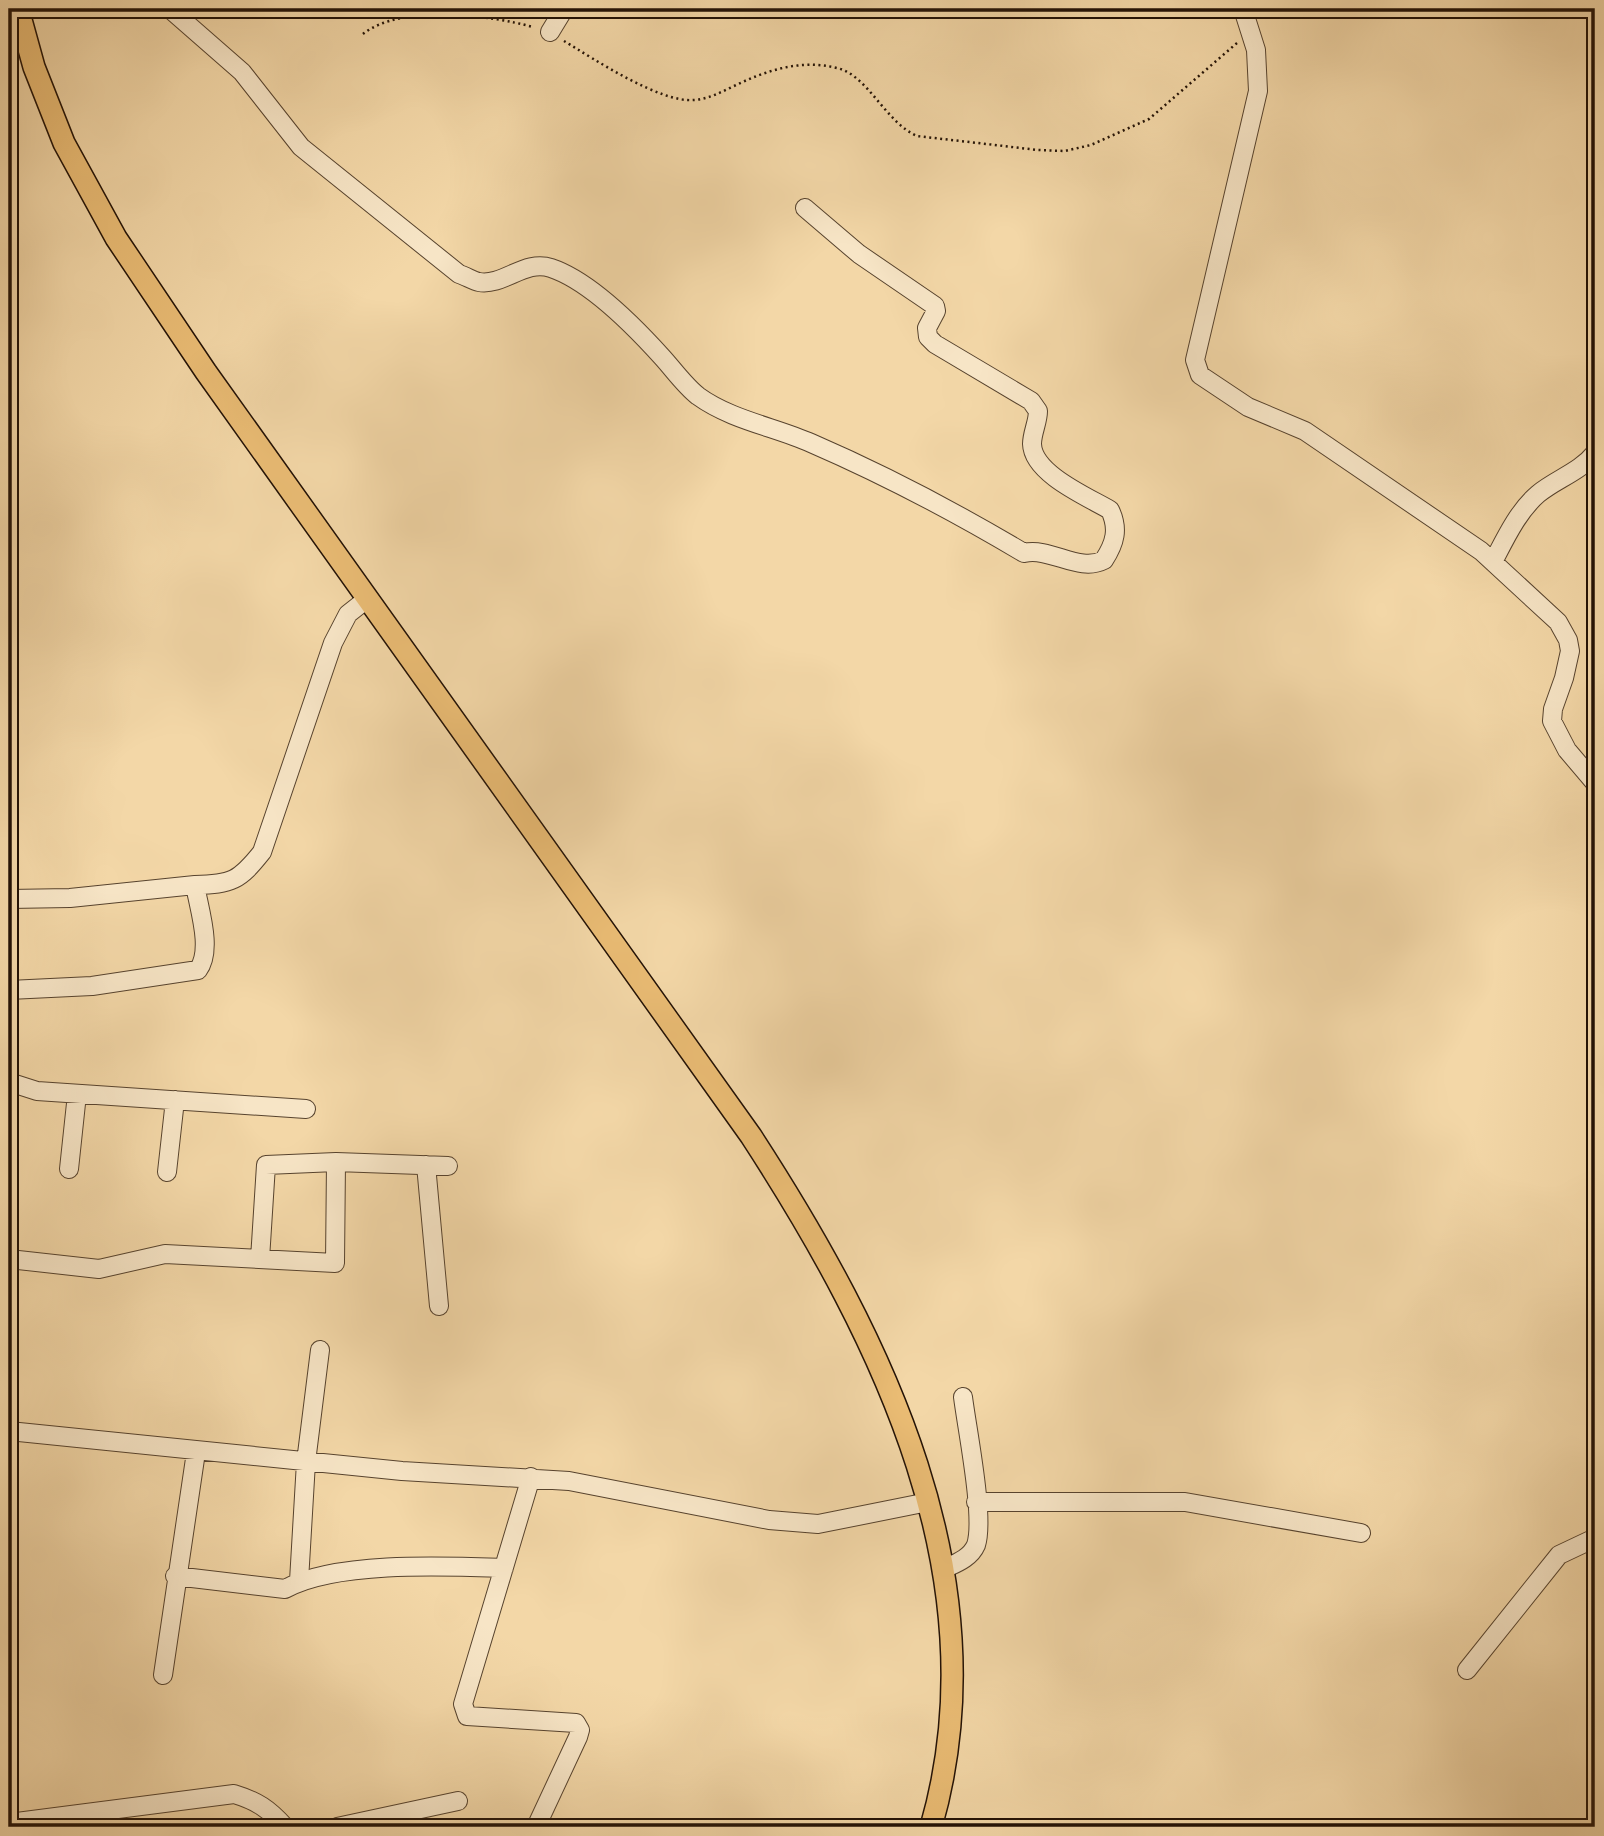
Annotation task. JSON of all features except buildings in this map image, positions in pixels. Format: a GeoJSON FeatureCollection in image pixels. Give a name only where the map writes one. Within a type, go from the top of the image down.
{"type":"FeatureCollection","features":[{"type":"Feature","properties":{"kind":"main road"},"geometry":{"type":"LineString","coordinates":[[18,9],[34,68],[64,143],[116,237],[206,372],[743,1125],[803,1215],[855,1310],[912,1444],[928,1502],[942,1570],[953,1664],[952,1726],[946,1777],[931,1827]]}},
{"type":"Feature","properties":{"kind":"street"},"geometry":{"type":"LineString","coordinates":[[170,9],[242,72],[301,147],[460,274],[480,282],[495,281],[533,267],[548,267],[564,273],[581,281],[653,346],[697,395],[713,405],[807,441],[892,479],[1024,553],[1044,552],[1088,564],[1104,560],[1116,533],[1110,510],[1059,480],[1035,454],[1032,445],[1038,411],[1031,401],[935,344],[928,337],[928,328],[936,311],[935,306],[859,254],[805,208]]}},
{"type":"Feature","properties":{"kind":"street"},"geometry":{"type":"LineString","coordinates":[[550,32],[564,9]]}},
{"type":"Feature","properties":{"kind":"street"},"geometry":{"type":"LineString","coordinates":[[1243,9],[1258,68],[1258,91],[1195,360],[1200,375],[1248,407],[1305,431],[1493,562],[1558,622],[1568,640],[1570,651],[1553,709],[1552,722],[1567,750],[1595,783]]}},
{"type":"Feature","properties":{"kind":"street"},"geometry":{"type":"LineString","coordinates":[[1493,562],[1510,531],[1537,494],[1593,462]]}},
{"type":"Feature","properties":{"kind":"street"},"geometry":{"type":"LineString","coordinates":[[9,899],[70,898],[220,884],[244,875],[262,852],[333,643],[348,614],[367,599]]}},
{"type":"Feature","properties":{"kind":"street"},"geometry":{"type":"LineString","coordinates":[[9,990],[92,986],[198,970],[205,961],[205,950],[195,885]]}},
{"type":"Feature","properties":{"kind":"street"},"geometry":{"type":"LineString","coordinates":[[9,1082],[37,1091],[306,1109]]}},
{"type":"Feature","properties":{"kind":"street"},"geometry":{"type":"LineString","coordinates":[[69,1169],[77,1094]]}},
{"type":"Feature","properties":{"kind":"street"},"geometry":{"type":"LineString","coordinates":[[167,1172],[175,1100]]}},
{"type":"Feature","properties":{"kind":"street"},"geometry":{"type":"LineString","coordinates":[[9,1258],[99,1269],[166,1254],[335,1263],[336,1162]]}},
{"type":"Feature","properties":{"kind":"street"},"geometry":{"type":"LineString","coordinates":[[260,1259],[266,1164],[336,1162],[449,1166]]}},
{"type":"Feature","properties":{"kind":"street"},"geometry":{"type":"LineString","coordinates":[[426,1165],[439,1306]]}},
{"type":"Feature","properties":{"kind":"street"},"geometry":{"type":"LineString","coordinates":[[299,1581],[306,1462],[320,1350]]}},
{"type":"Feature","properties":{"kind":"street"},"geometry":{"type":"LineString","coordinates":[[942,1570],[967,1558],[976,1544],[976,1502],[963,1397]]}},
{"type":"Feature","properties":{"kind":"street"},"geometry":{"type":"LineString","coordinates":[[9,1431],[402,1471],[569,1481],[769,1520],[818,1524],[928,1502]]}},
{"type":"Feature","properties":{"kind":"street"},"geometry":{"type":"LineString","coordinates":[[163,1675],[175,1576],[196,1451]]}},
{"type":"Feature","properties":{"kind":"street"},"geometry":{"type":"LineString","coordinates":[[531,1477],[463,1704],[467,1716],[576,1723],[580,1730],[578,1737],[536,1827]]}},
{"type":"Feature","properties":{"kind":"street"},"geometry":{"type":"LineString","coordinates":[[976,1502],[1185,1502],[1361,1533]]}},
{"type":"Feature","properties":{"kind":"street"},"geometry":{"type":"LineString","coordinates":[[1467,1670],[1559,1555],[1595,1538]]}},
{"type":"Feature","properties":{"kind":"street"},"geometry":{"type":"LineString","coordinates":[[175,1576],[285,1589],[299,1581],[351,1573],[438,1566],[504,1568]]}},
{"type":"Feature","properties":{"kind":"street"},"geometry":{"type":"LineString","coordinates":[[9,1823],[234,1794],[255,1800],[269,1809],[285,1827]]}},
{"type":"Feature","properties":{"kind":"street"},"geometry":{"type":"LineString","coordinates":[[337,1827],[458,1801]]}},
{"type":"Feature","properties":{"kind":"path"},"geometry":{"type":"LineString","coordinates":[[363,34],[373,26],[394,21],[473,16],[503,19],[550,32],[638,85],[691,101],[712,97],[778,68],[821,65],[841,69],[864,87],[901,129],[917,136],[1065,151],[1090,145],[1149,119],[1250,33]]}}]}
